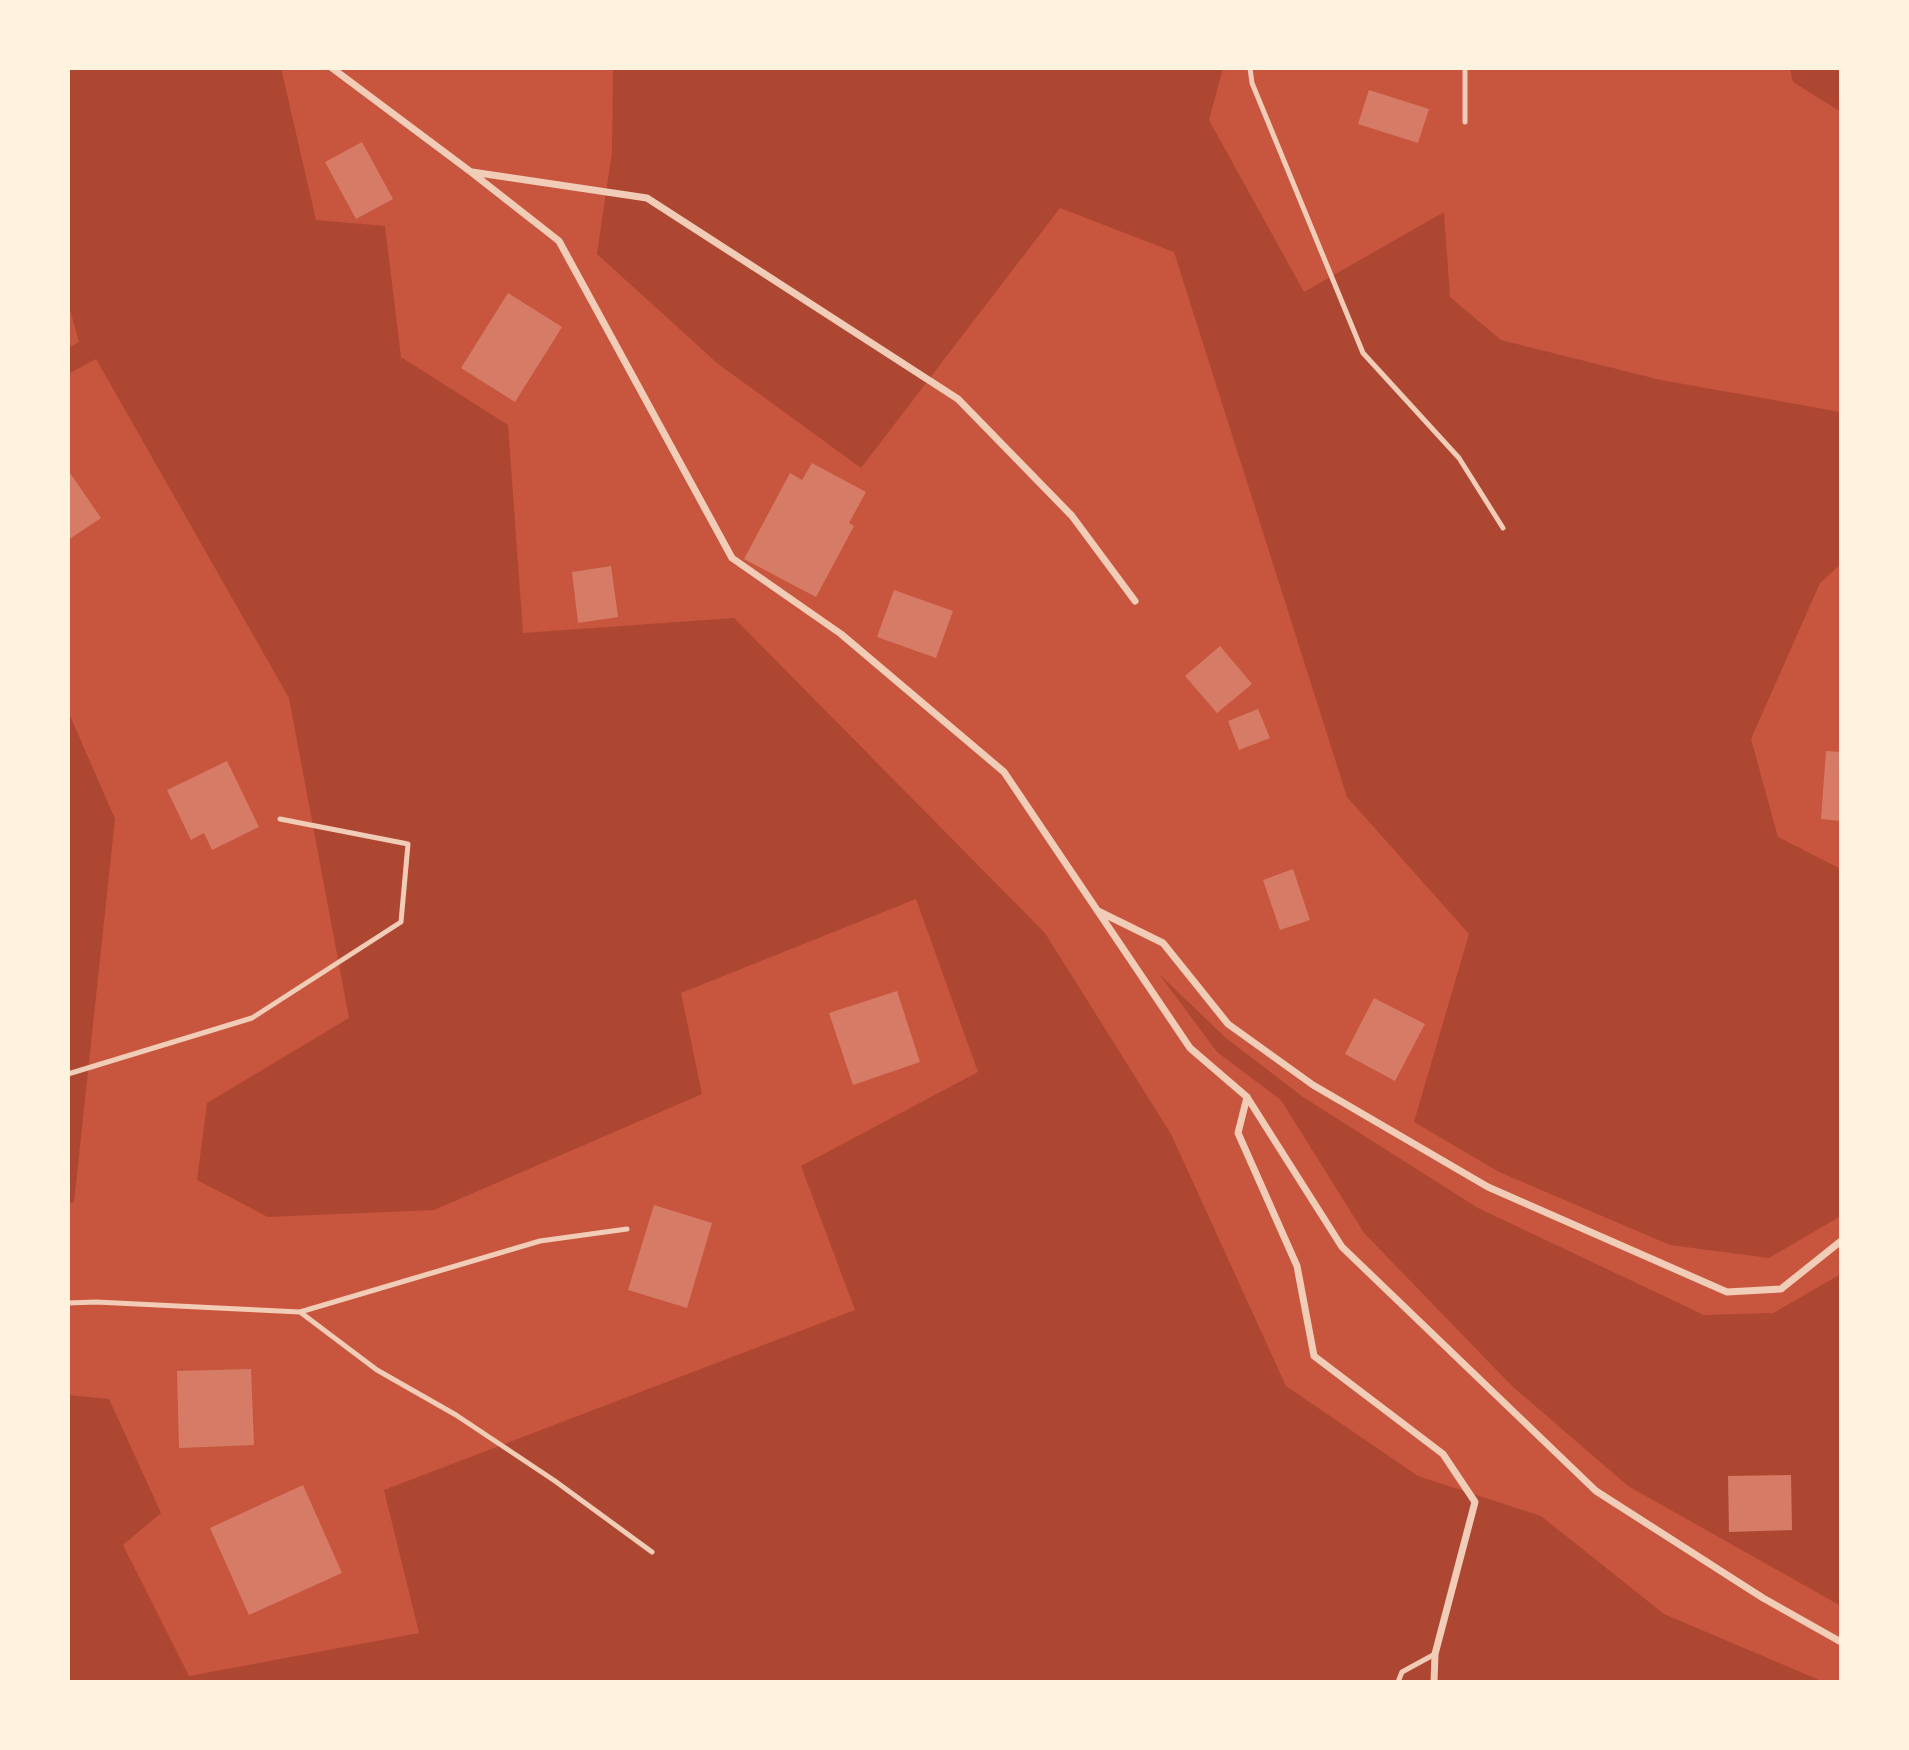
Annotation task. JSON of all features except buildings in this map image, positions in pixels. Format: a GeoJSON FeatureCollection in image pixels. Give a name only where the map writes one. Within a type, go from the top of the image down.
{"type":"FeatureCollection","features":[{"type":"Feature","properties":{"kind":"street"},"geometry":{"type":"LineString","coordinates":[[332,68],[559,241],[732,558],[841,634],[1004,772],[1190,1048],[1247,1097],[1342,1247],[1596,1491],[1763,1598],[1841,1642]]}},
{"type":"Feature","properties":{"kind":"street"},"geometry":{"type":"LineString","coordinates":[[471,172],[648,198],[958,399],[1072,516],[1135,601]]}},
{"type":"Feature","properties":{"kind":"street"},"geometry":{"type":"LineString","coordinates":[[1097,911],[1163,943],[1228,1024],[1313,1085],[1501,1192],[1727,1292],[1782,1289],[1841,1241]]}},
{"type":"Feature","properties":{"kind":"street"},"geometry":{"type":"LineString","coordinates":[[1247,1097],[1238,1133],[1297,1266],[1314,1356],[1443,1454],[1475,1502],[1435,1654],[1434,1682]]}},
{"type":"Feature","properties":{"kind":"lane"},"geometry":{"type":"LineString","coordinates":[[1251,68],[1252,83],[1363,353],[1459,458],[1503,528]]}},
{"type":"Feature","properties":{"kind":"lane"},"geometry":{"type":"LineString","coordinates":[[1465,68],[1465,122]]}},
{"type":"Feature","properties":{"kind":"lane"},"geometry":{"type":"LineString","coordinates":[[68,1074],[252,1018],[401,922],[408,844],[280,819]]}},
{"type":"Feature","properties":{"kind":"lane"},"geometry":{"type":"LineString","coordinates":[[68,1303],[300,1312],[540,1241],[626,1228]]}},
{"type":"Feature","properties":{"kind":"lane"},"geometry":{"type":"LineString","coordinates":[[300,1312],[377,1370],[456,1415],[555,1480],[652,1552]]}},
{"type":"Feature","properties":{"kind":"lane"},"geometry":{"type":"LineString","coordinates":[[1398,1682],[1402,1672],[1435,1654]]}},
{"type":"Feature","properties":{"kind":"shaded area"},"geometry":{"type":"Polygon","coordinates":[[[68,68],[281,68],[316,220],[385,226],[401,357],[508,425],[523,633],[734,618],[1045,933],[1171,1134],[1286,1386],[1418,1476],[1541,1516],[1664,1614],[1824,1682],[68,1682],[68,1395],[109,1399],[161,1513],[123,1545],[189,1676],[419,1633],[384,1490],[855,1310],[801,1166],[978,1072],[916,899],[681,993],[702,1094],[434,1210],[268,1217],[197,1180],[207,1103],[349,1018],[289,698],[96,359],[68,374],[68,348],[79,342],[68,302],[68,68]]]}},
{"type":"Feature","properties":{"kind":"shaded area"},"geometry":{"type":"Polygon","coordinates":[[[613,68],[1223,68],[1209,120],[1304,292],[1444,212],[1450,297],[1501,340],[1661,380],[1841,412],[1841,564],[1820,583],[1751,739],[1778,837],[1841,869],[1841,1216],[1769,1258],[1670,1245],[1499,1172],[1414,1122],[1469,934],[1347,797],[1174,252],[1060,208],[861,468],[717,363],[597,254],[612,152],[613,68]]]}},
{"type":"Feature","properties":{"kind":"shaded area"},"geometry":{"type":"Polygon","coordinates":[[[1790,68],[1841,68],[1841,112],[1793,82],[1790,68]]]}},
{"type":"Feature","properties":{"kind":"shaded area"},"geometry":{"type":"Polygon","coordinates":[[[68,711],[115,819],[74,1202],[68,1204],[68,711]]]}},
{"type":"Feature","properties":{"kind":"shaded area"},"geometry":{"type":"Polygon","coordinates":[[[1159,974],[1226,1038],[1303,1097],[1478,1208],[1704,1315],[1773,1313],[1841,1274],[1841,1606],[1628,1486],[1512,1386],[1364,1233],[1281,1100],[1217,1052],[1159,974]]]}}]}
